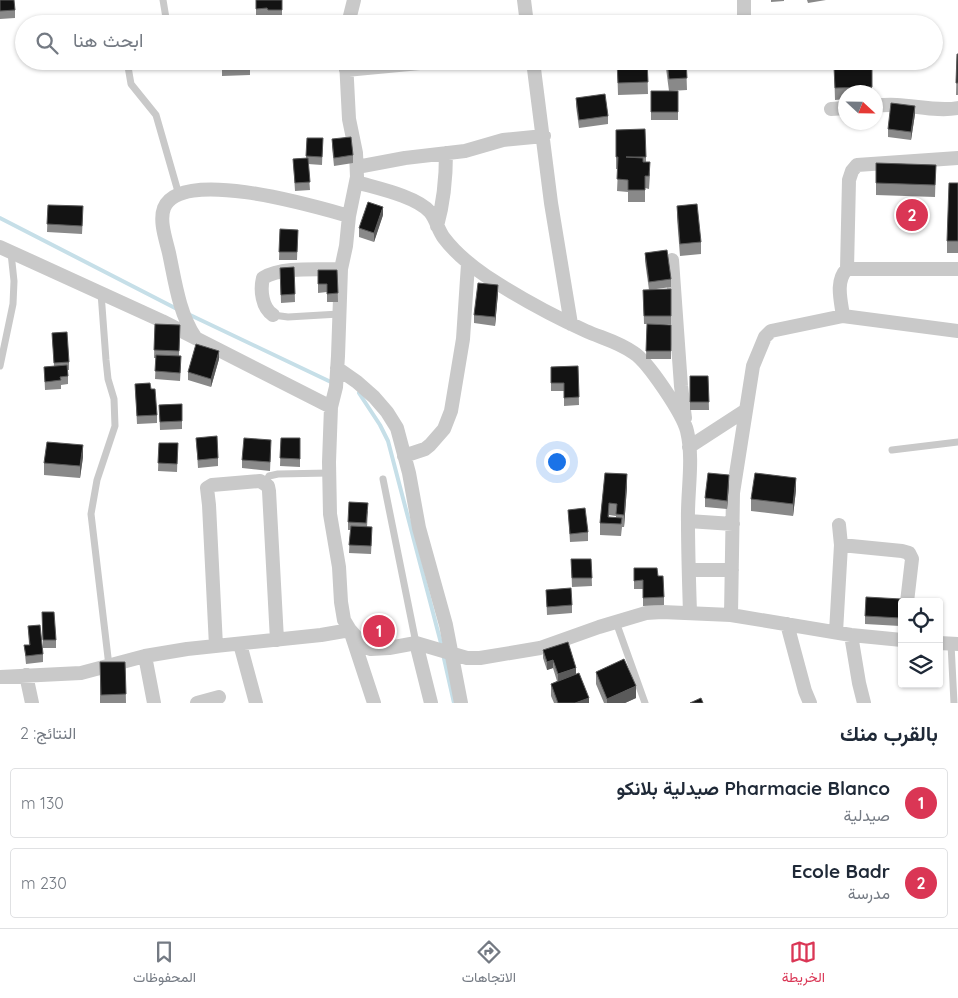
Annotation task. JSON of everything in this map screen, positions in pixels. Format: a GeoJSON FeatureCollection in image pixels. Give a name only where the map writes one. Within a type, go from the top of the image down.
{"type":"FeatureCollection","features":[{"type":"Feature","properties":{"kind":"street"},"geometry":{"type":"LineString","coordinates":[[350,15],[354,0]]}},
{"type":"Feature","properties":{"kind":"street"},"geometry":{"type":"LineString","coordinates":[[524,0],[526,15]]}},
{"type":"Feature","properties":{"kind":"street"},"geometry":{"type":"LineString","coordinates":[[744,0],[744,15]]}},
{"type":"Feature","properties":{"kind":"street"},"geometry":{"type":"LineString","coordinates":[[346,70],[350,119],[357,167],[341,269],[336,387],[332,407],[329,473],[330,514],[339,567],[344,620],[350,630],[366,647],[371,649],[423,645],[467,658],[480,658],[540,648],[646,613],[668,612],[731,616],[851,635],[898,640]]}},
{"type":"Feature","properties":{"kind":"street"},"geometry":{"type":"LineString","coordinates":[[534,70],[551,203],[571,324]]}},
{"type":"Feature","properties":{"kind":"street"},"geometry":{"type":"LineString","coordinates":[[883,106],[910,105],[947,109],[958,108]]}},
{"type":"Feature","properties":{"kind":"street"},"geometry":{"type":"LineString","coordinates":[[831,109],[838,109]]}},
{"type":"Feature","properties":{"kind":"street"},"geometry":{"type":"LineString","coordinates":[[357,167],[465,151],[503,140],[544,136]]}},
{"type":"Feature","properties":{"kind":"street"},"geometry":{"type":"LineString","coordinates":[[437,226],[444,199],[446,153]]}},
{"type":"Feature","properties":{"kind":"street"},"geometry":{"type":"LineString","coordinates":[[842,316],[840,283],[842,274],[847,269],[849,180],[852,171],[857,165],[958,158]]}},
{"type":"Feature","properties":{"kind":"street"},"geometry":{"type":"LineString","coordinates":[[356,182],[397,194],[421,206],[429,211],[444,238],[468,264],[512,293],[571,324],[622,345],[636,354],[679,412],[686,430]]}},
{"type":"Feature","properties":{"kind":"street"},"geometry":{"type":"LineString","coordinates":[[195,337],[187,322],[178,293],[164,228],[164,209],[172,198],[195,190],[211,188],[293,201],[349,216]]}},
{"type":"Feature","properties":{"kind":"street"},"geometry":{"type":"LineString","coordinates":[[5,250],[101,292],[195,337],[332,407]]}},
{"type":"Feature","properties":{"kind":"street"},"geometry":{"type":"LineString","coordinates":[[672,260],[681,386],[689,447],[690,613]]}},
{"type":"Feature","properties":{"kind":"street"},"geometry":{"type":"LineString","coordinates":[[404,456],[425,449],[430,445],[444,429],[452,411],[463,339],[468,264]]}},
{"type":"Feature","properties":{"kind":"street"},"geometry":{"type":"LineString","coordinates":[[273,315],[266,308],[264,302],[263,278],[274,273],[294,270],[341,269]]}},
{"type":"Feature","properties":{"kind":"street"},"geometry":{"type":"LineString","coordinates":[[847,269],[958,269]]}},
{"type":"Feature","properties":{"kind":"street"},"geometry":{"type":"LineString","coordinates":[[731,616],[734,493],[753,366],[765,337],[771,331],[842,316],[958,331]]}},
{"type":"Feature","properties":{"kind":"street"},"geometry":{"type":"LineString","coordinates":[[337,368],[357,382],[387,412],[397,428],[461,703]]}},
{"type":"Feature","properties":{"kind":"street"},"geometry":{"type":"LineString","coordinates":[[689,447],[746,410]]}},
{"type":"Feature","properties":{"kind":"street"},"geometry":{"type":"LineString","coordinates":[[216,646],[207,488],[212,484],[260,481],[265,483],[269,491],[277,640]]}},
{"type":"Feature","properties":{"kind":"street"},"geometry":{"type":"LineString","coordinates":[[688,522],[733,524]]}},
{"type":"Feature","properties":{"kind":"street"},"geometry":{"type":"LineString","coordinates":[[836,632],[841,545],[839,526]]}},
{"type":"Feature","properties":{"kind":"street"},"geometry":{"type":"LineString","coordinates":[[841,545],[902,551],[909,554],[912,559],[908,598]]}},
{"type":"Feature","properties":{"kind":"street"},"geometry":{"type":"LineString","coordinates":[[689,570],[732,570]]}},
{"type":"Feature","properties":{"kind":"street"},"geometry":{"type":"LineString","coordinates":[[788,624],[805,691],[810,703]]}},
{"type":"Feature","properties":{"kind":"street"},"geometry":{"type":"LineString","coordinates":[[0,677],[81,673],[145,656],[350,630]]}},
{"type":"Feature","properties":{"kind":"street"},"geometry":{"type":"LineString","coordinates":[[350,630],[374,703]]}},
{"type":"Feature","properties":{"kind":"street"},"geometry":{"type":"LineString","coordinates":[[851,635],[864,703]]}},
{"type":"Feature","properties":{"kind":"street"},"geometry":{"type":"LineString","coordinates":[[240,644],[256,703]]}},
{"type":"Feature","properties":{"kind":"street"},"geometry":{"type":"LineString","coordinates":[[423,645],[432,703]]}},
{"type":"Feature","properties":{"kind":"street"},"geometry":{"type":"LineString","coordinates":[[145,656],[154,703]]}},
{"type":"Feature","properties":{"kind":"street"},"geometry":{"type":"LineString","coordinates":[[26,675],[32,703]]}},
{"type":"Feature","properties":{"kind":"street"},"geometry":{"type":"LineString","coordinates":[[197,703],[219,697]]}},
{"type":"Feature","properties":{"kind":"lane"},"geometry":{"type":"LineString","coordinates":[[163,0],[165,15]]}},
{"type":"Feature","properties":{"kind":"lane"},"geometry":{"type":"LineString","coordinates":[[129,70],[131,84],[156,115],[179,195]]}},
{"type":"Feature","properties":{"kind":"lane"},"geometry":{"type":"LineString","coordinates":[[0,366],[12,304],[14,281],[5,250]]}},
{"type":"Feature","properties":{"kind":"lane"},"geometry":{"type":"LineString","coordinates":[[101,292],[106,360],[108,378],[114,399],[115,426],[98,480],[91,514],[109,666]]}},
{"type":"Feature","properties":{"kind":"lane"},"geometry":{"type":"LineString","coordinates":[[273,315],[288,317],[339,314]]}},
{"type":"Feature","properties":{"kind":"lane"},"geometry":{"type":"LineString","coordinates":[[892,450],[958,442]]}},
{"type":"Feature","properties":{"kind":"lane"},"geometry":{"type":"LineString","coordinates":[[265,483],[269,476],[278,474],[329,473]]}},
{"type":"Feature","properties":{"kind":"lane"},"geometry":{"type":"LineString","coordinates":[[383,480],[423,645]]}},
{"type":"Feature","properties":{"kind":"lane"},"geometry":{"type":"LineString","coordinates":[[616,622],[645,703]]}},
{"type":"Feature","properties":{"kind":"lane"},"geometry":{"type":"LineString","coordinates":[[949,644],[954,703]]}},
{"type":"Feature","properties":{"kind":"building"},"geometry":{"type":"Polygon","coordinates":[[[0,0],[14,0],[15,10],[0,11],[0,0]]]}},
{"type":"Feature","properties":{"kind":"building"},"geometry":{"type":"Polygon","coordinates":[[[256,0],[282,0],[282,10],[256,9],[256,0]]]}},
{"type":"Feature","properties":{"kind":"building"},"geometry":{"type":"Polygon","coordinates":[[[957,54],[958,83],[956,83],[957,54]]]}},
{"type":"Feature","properties":{"kind":"building"},"geometry":{"type":"Polygon","coordinates":[[[617,70],[647,70],[648,82],[618,83],[617,70]]]}},
{"type":"Feature","properties":{"kind":"building"},"geometry":{"type":"Polygon","coordinates":[[[668,70],[687,70],[687,78],[669,79],[668,70]]]}},
{"type":"Feature","properties":{"kind":"building"},"geometry":{"type":"Polygon","coordinates":[[[834,70],[872,70],[872,85],[838,85],[838,88],[835,88],[834,70]]]}},
{"type":"Feature","properties":{"kind":"building"},"geometry":{"type":"Polygon","coordinates":[[[651,91],[678,91],[678,112],[651,112],[651,91]]]}},
{"type":"Feature","properties":{"kind":"building"},"geometry":{"type":"Polygon","coordinates":[[[605,94],[608,116],[579,120],[576,98],[605,94]]]}},
{"type":"Feature","properties":{"kind":"building"},"geometry":{"type":"Polygon","coordinates":[[[891,103],[915,106],[911,132],[888,129],[891,103]]]}},
{"type":"Feature","properties":{"kind":"building"},"geometry":{"type":"Polygon","coordinates":[[[645,129],[646,157],[626,157],[643,158],[643,162],[650,162],[649,176],[645,176],[645,190],[628,190],[628,180],[617,179],[616,130],[645,129]]]}},
{"type":"Feature","properties":{"kind":"building"},"geometry":{"type":"Polygon","coordinates":[[[351,137],[353,155],[334,158],[332,139],[351,137]]]}},
{"type":"Feature","properties":{"kind":"building"},"geometry":{"type":"Polygon","coordinates":[[[307,138],[323,138],[322,157],[306,156],[307,138]]]}},
{"type":"Feature","properties":{"kind":"building"},"geometry":{"type":"Polygon","coordinates":[[[308,158],[310,182],[295,183],[293,159],[308,158]]]}},
{"type":"Feature","properties":{"kind":"building"},"geometry":{"type":"Polygon","coordinates":[[[876,163],[936,165],[935,185],[876,183],[876,163]]]}},
{"type":"Feature","properties":{"kind":"building"},"geometry":{"type":"Polygon","coordinates":[[[949,183],[958,183],[958,241],[947,241],[949,183]]]}},
{"type":"Feature","properties":{"kind":"building"},"geometry":{"type":"Polygon","coordinates":[[[368,202],[383,207],[374,233],[359,228],[368,202]]]}},
{"type":"Feature","properties":{"kind":"building"},"geometry":{"type":"Polygon","coordinates":[[[697,204],[701,242],[680,244],[677,206],[697,204]]]}},
{"type":"Feature","properties":{"kind":"building"},"geometry":{"type":"Polygon","coordinates":[[[48,205],[83,206],[82,226],[47,224],[48,205]]]}},
{"type":"Feature","properties":{"kind":"building"},"geometry":{"type":"Polygon","coordinates":[[[280,229],[298,230],[297,252],[279,252],[280,229]]]}},
{"type":"Feature","properties":{"kind":"building"},"geometry":{"type":"Polygon","coordinates":[[[667,250],[671,279],[649,282],[645,253],[667,250]]]}},
{"type":"Feature","properties":{"kind":"building"},"geometry":{"type":"Polygon","coordinates":[[[294,267],[295,294],[281,295],[280,268],[294,267]]]}},
{"type":"Feature","properties":{"kind":"building"},"geometry":{"type":"Polygon","coordinates":[[[318,270],[337,270],[338,293],[327,294],[327,284],[318,284],[318,270]]]}},
{"type":"Feature","properties":{"kind":"building"},"geometry":{"type":"Polygon","coordinates":[[[478,283],[498,285],[495,317],[474,315],[478,283]]]}},
{"type":"Feature","properties":{"kind":"building"},"geometry":{"type":"Polygon","coordinates":[[[671,289],[671,316],[644,316],[643,290],[671,289]]]}},
{"type":"Feature","properties":{"kind":"building"},"geometry":{"type":"Polygon","coordinates":[[[155,324],[180,325],[179,351],[154,350],[155,324]]]}},
{"type":"Feature","properties":{"kind":"building"},"geometry":{"type":"Polygon","coordinates":[[[647,324],[671,325],[671,351],[646,351],[647,324]]]}},
{"type":"Feature","properties":{"kind":"building"},"geometry":{"type":"Polygon","coordinates":[[[67,332],[69,362],[54,363],[52,333],[67,332]]]}},
{"type":"Feature","properties":{"kind":"building"},"geometry":{"type":"Polygon","coordinates":[[[196,344],[219,351],[211,379],[188,372],[196,344]]]}},
{"type":"Feature","properties":{"kind":"building"},"geometry":{"type":"Polygon","coordinates":[[[156,355],[181,356],[180,373],[155,371],[156,355]]]}},
{"type":"Feature","properties":{"kind":"building"},"geometry":{"type":"Polygon","coordinates":[[[67,365],[68,376],[60,377],[61,380],[45,382],[44,367],[67,365]]]}},
{"type":"Feature","properties":{"kind":"building"},"geometry":{"type":"Polygon","coordinates":[[[578,366],[579,397],[564,398],[564,383],[551,383],[551,367],[578,366]]]}},
{"type":"Feature","properties":{"kind":"building"},"geometry":{"type":"Polygon","coordinates":[[[690,376],[708,376],[709,402],[690,402],[690,376]]]}},
{"type":"Feature","properties":{"kind":"building"},"geometry":{"type":"Polygon","coordinates":[[[150,383],[151,389],[155,389],[157,415],[137,416],[135,384],[150,383]]]}},
{"type":"Feature","properties":{"kind":"building"},"geometry":{"type":"Polygon","coordinates":[[[182,404],[182,421],[160,422],[159,405],[182,404]]]}},
{"type":"Feature","properties":{"kind":"building"},"geometry":{"type":"Polygon","coordinates":[[[217,436],[218,458],[198,460],[196,438],[217,436]]]}},
{"type":"Feature","properties":{"kind":"building"},"geometry":{"type":"Polygon","coordinates":[[[244,438],[271,440],[270,462],[242,460],[244,438]]]}},
{"type":"Feature","properties":{"kind":"building"},"geometry":{"type":"Polygon","coordinates":[[[281,438],[300,438],[300,459],[280,458],[281,438]]]}},
{"type":"Feature","properties":{"kind":"building"},"geometry":{"type":"Polygon","coordinates":[[[47,442],[83,445],[80,466],[44,463],[47,442]]]}},
{"type":"Feature","properties":{"kind":"building"},"geometry":{"type":"Polygon","coordinates":[[[159,443],[178,443],[177,464],[158,463],[159,443]]]}},
{"type":"Feature","properties":{"kind":"building"},"geometry":{"type":"Polygon","coordinates":[[[605,473],[627,474],[624,515],[616,514],[617,504],[609,503],[608,517],[622,518],[621,524],[600,523],[605,473]]]}},
{"type":"Feature","properties":{"kind":"building"},"geometry":{"type":"Polygon","coordinates":[[[708,473],[729,475],[727,501],[705,498],[708,473]]]}},
{"type":"Feature","properties":{"kind":"building"},"geometry":{"type":"Polygon","coordinates":[[[755,473],[796,478],[793,504],[751,499],[755,473]]]}},
{"type":"Feature","properties":{"kind":"building"},"geometry":{"type":"Polygon","coordinates":[[[349,502],[368,503],[366,523],[348,522],[349,502]]]}},
{"type":"Feature","properties":{"kind":"building"},"geometry":{"type":"Polygon","coordinates":[[[585,508],[588,532],[570,534],[568,510],[585,508]]]}},
{"type":"Feature","properties":{"kind":"building"},"geometry":{"type":"Polygon","coordinates":[[[351,526],[372,527],[371,546],[349,545],[351,526]]]}},
{"type":"Feature","properties":{"kind":"building"},"geometry":{"type":"Polygon","coordinates":[[[571,559],[591,559],[592,578],[572,578],[571,559]]]}},
{"type":"Feature","properties":{"kind":"building"},"geometry":{"type":"Polygon","coordinates":[[[634,568],[657,568],[658,576],[663,576],[664,597],[643,598],[643,580],[634,581],[634,568]]]}},
{"type":"Feature","properties":{"kind":"building"},"geometry":{"type":"Polygon","coordinates":[[[571,588],[572,605],[547,607],[546,590],[571,588]]]}},
{"type":"Feature","properties":{"kind":"building"},"geometry":{"type":"Polygon","coordinates":[[[866,597],[898,599],[898,618],[865,616],[866,597]]]}},
{"type":"Feature","properties":{"kind":"building"},"geometry":{"type":"Polygon","coordinates":[[[42,612],[54,612],[56,640],[43,640],[42,612]]]}},
{"type":"Feature","properties":{"kind":"building"},"geometry":{"type":"Polygon","coordinates":[[[40,625],[43,654],[26,656],[24,645],[30,645],[28,626],[40,625]]]}},
{"type":"Feature","properties":{"kind":"building"},"geometry":{"type":"Polygon","coordinates":[[[568,642],[576,668],[558,674],[553,660],[547,662],[543,650],[568,642]]]}},
{"type":"Feature","properties":{"kind":"building"},"geometry":{"type":"Polygon","coordinates":[[[624,659],[636,686],[607,699],[596,672],[624,659]]]}},
{"type":"Feature","properties":{"kind":"building"},"geometry":{"type":"Polygon","coordinates":[[[100,662],[125,662],[126,694],[101,695],[100,662]]]}},
{"type":"Feature","properties":{"kind":"building"},"geometry":{"type":"Polygon","coordinates":[[[579,673],[589,698],[575,703],[558,703],[551,684],[579,673]]]}},
{"type":"Feature","properties":{"kind":"building"},"geometry":{"type":"Polygon","coordinates":[[[701,698],[703,703],[690,703],[701,698]]]}},
{"type":"Feature","properties":{"kind":"waterway"},"geometry":{"type":"LineString","coordinates":[[0,218],[177,309]]}},
{"type":"Feature","properties":{"kind":"waterway"},"geometry":{"type":"LineString","coordinates":[[188,314],[333,383]]}},
{"type":"Feature","properties":{"kind":"waterway"},"geometry":{"type":"LineString","coordinates":[[359,393],[388,441],[442,647]]}},
{"type":"Feature","properties":{"kind":"waterway"},"geometry":{"type":"LineString","coordinates":[[443,654],[454,703]]}},
{"type":"Feature","properties":{"kind":"place","name":"Ecole Badr"},"geometry":{"type":"Point","coordinates":[912,215]}},
{"type":"Feature","properties":{"kind":"place","name":"Pharmacie Blanco صيدلية بلانكو"},"geometry":{"type":"Point","coordinates":[379,631]}}]}
